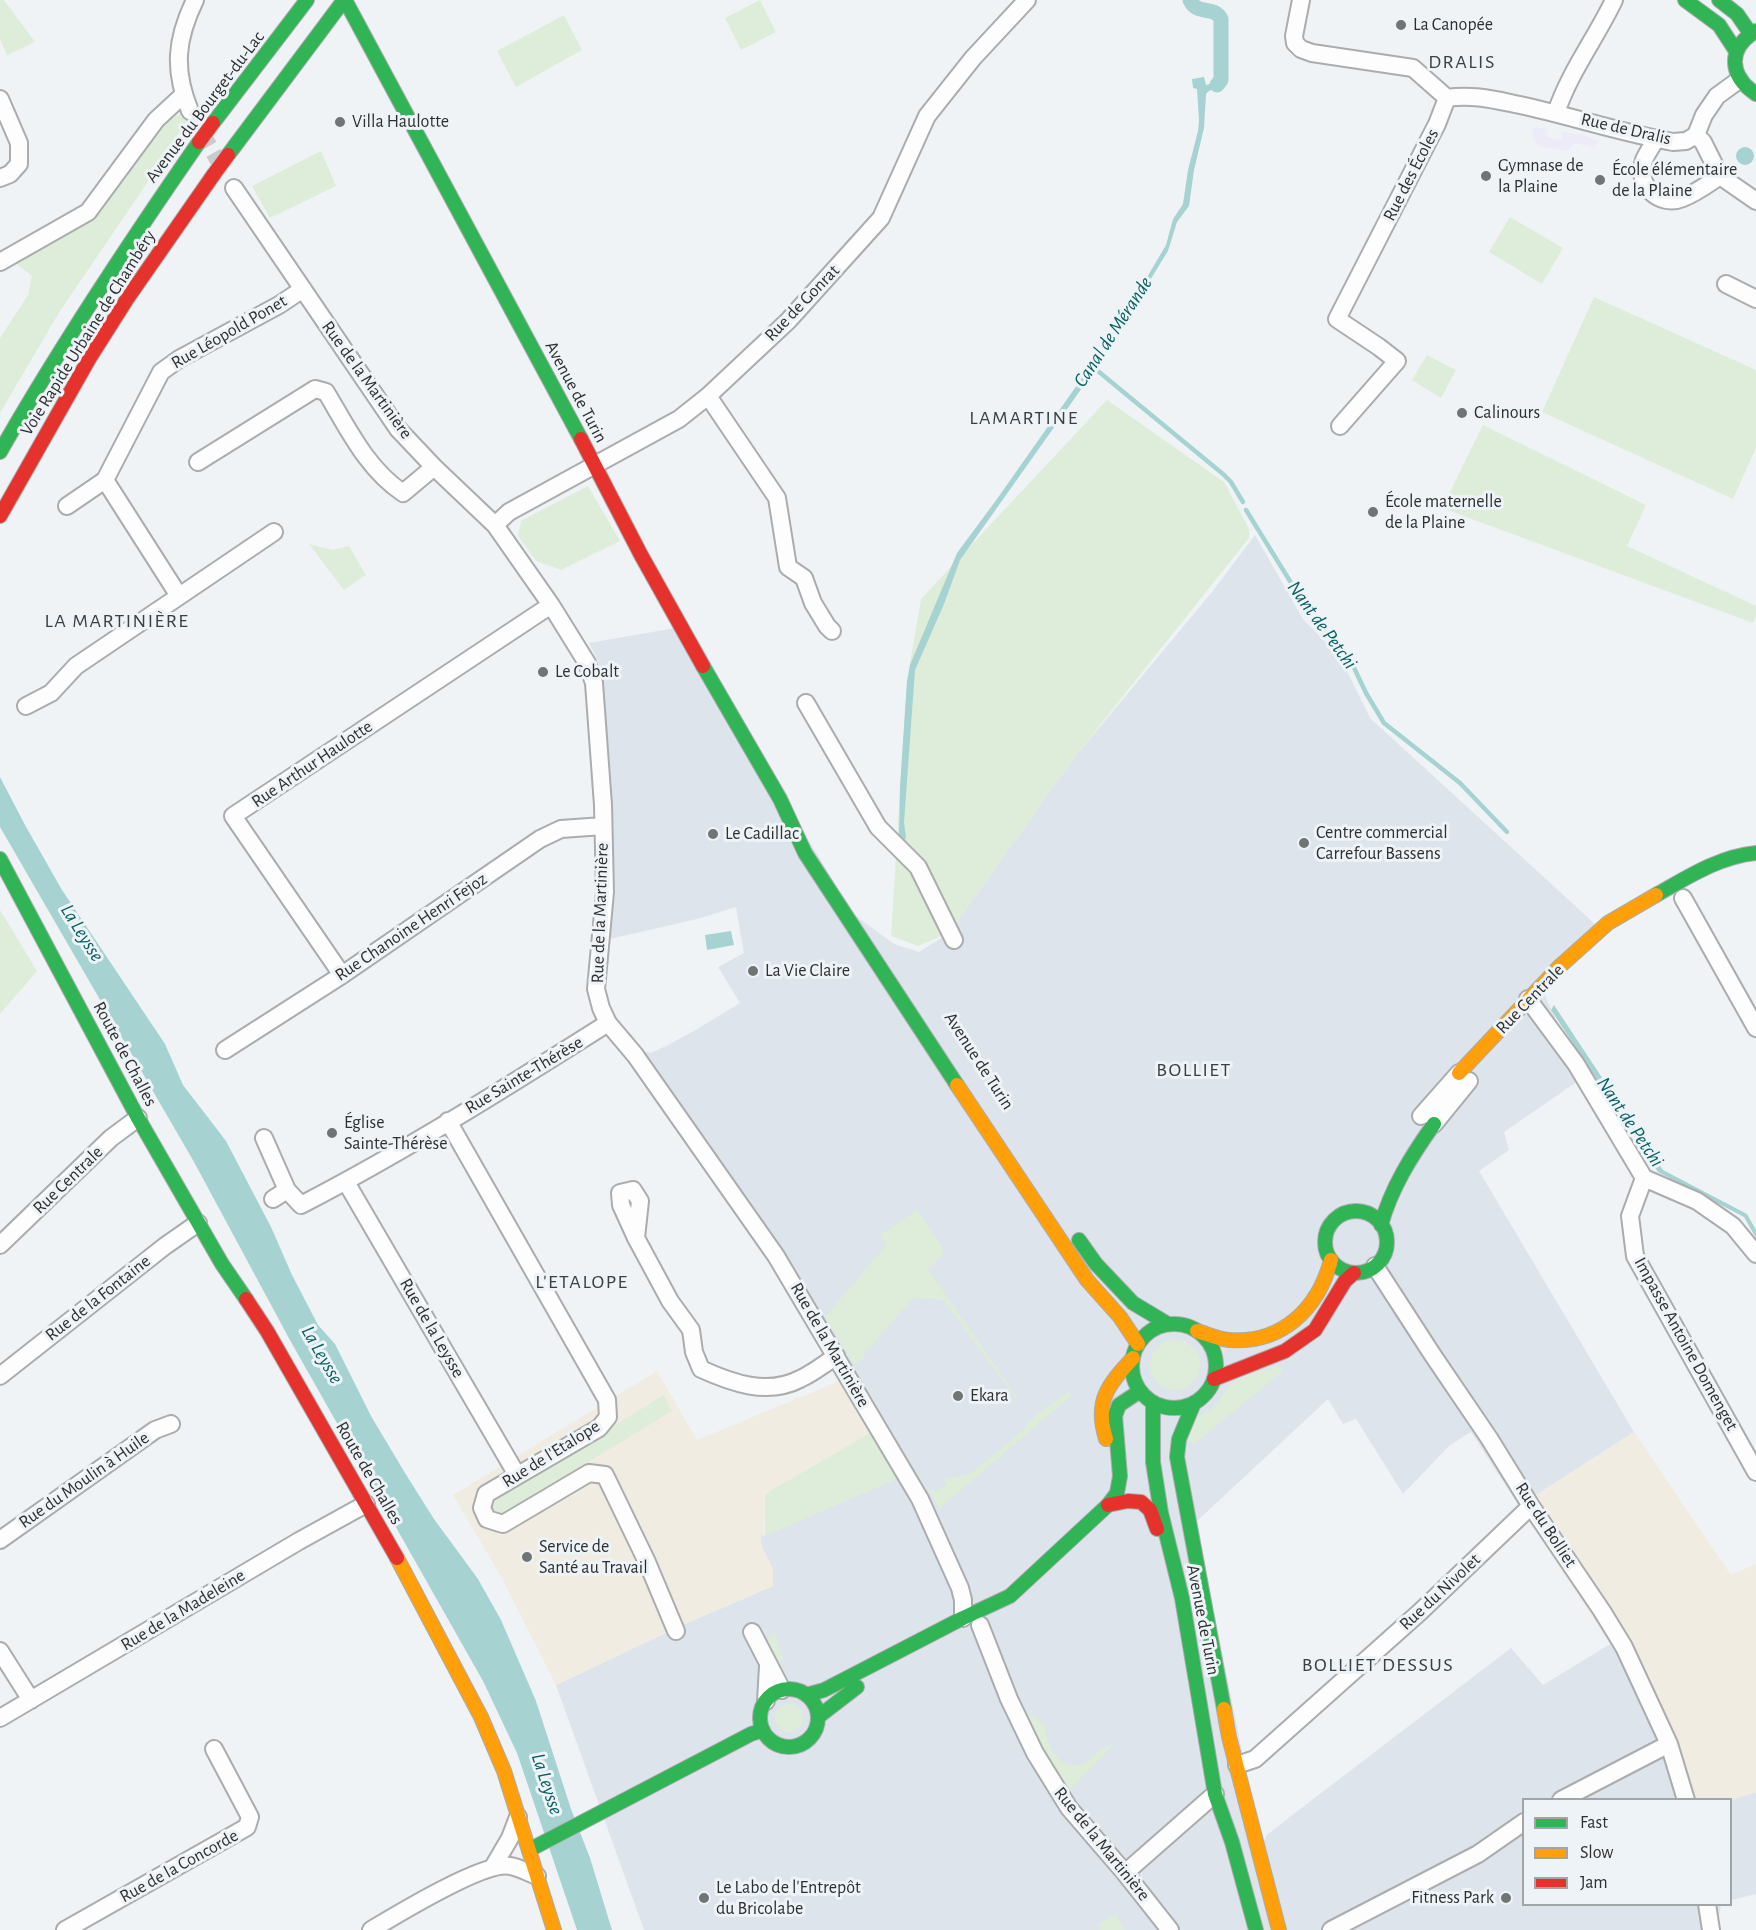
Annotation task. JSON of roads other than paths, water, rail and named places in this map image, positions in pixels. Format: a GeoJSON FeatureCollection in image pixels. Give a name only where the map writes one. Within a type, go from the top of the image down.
{"type":"FeatureCollection","features":[{"type":"Feature","properties":{"kind":"main road","name":"Avenue du Bourget-du-Lac"},"geometry":{"type":"LineString","coordinates":[[133,235],[199,142],[306,0]]}},
{"type":"Feature","properties":{"kind":"main road","name":"Voie Rapide Urbaine de Chambéry"},"geometry":{"type":"LineString","coordinates":[[0,516],[88,359],[133,290],[214,174],[344,0]]}},
{"type":"Feature","properties":{"kind":"main road","name":"Avenue de Turin"},"geometry":{"type":"LineString","coordinates":[[344,0],[690,644],[780,799],[805,853],[1087,1280],[1120,1317],[1138,1344]]}},
{"type":"Feature","properties":{"kind":"main road"},"geometry":{"type":"LineString","coordinates":[[1684,0],[1719,25],[1736,51]]}},
{"type":"Feature","properties":{"kind":"main road"},"geometry":{"type":"LineString","coordinates":[[1719,0],[1732,9],[1753,32],[1742,41],[1736,51],[1734,61],[1739,80],[1756,94]]}},
{"type":"Feature","properties":{"kind":"main road","name":"Voie Rapide Urbaine de Chambéry"},"geometry":{"type":"LineString","coordinates":[[0,452],[98,288],[133,235]]}},
{"type":"Feature","properties":{"kind":"main road","name":"Avenue de Turin"},"geometry":{"type":"LineString","coordinates":[[780,799],[816,845],[982,1102],[1028,1166]]}},
{"type":"Feature","properties":{"kind":"main road","name":"Rue Centrale"},"geometry":{"type":"LineString","coordinates":[[1464,1077],[1532,1004],[1559,967],[1608,923],[1709,865],[1737,855],[1756,863]]}},
{"type":"Feature","properties":{"kind":"main road","name":"Route de Challes"},"geometry":{"type":"LineString","coordinates":[[0,859],[138,1118],[222,1264],[267,1330],[406,1574],[481,1717],[504,1770],[554,1930]]}},
{"type":"Feature","properties":{"kind":"main road","name":"Rue Centrale"},"geometry":{"type":"LineString","coordinates":[[1721,877],[1756,863]]}},
{"type":"Feature","properties":{"kind":"main road","name":"Route de Challes"},"geometry":{"type":"LineString","coordinates":[[0,878],[54,961]]}},
{"type":"Feature","properties":{"kind":"main road"},"geometry":{"type":"LineString","coordinates":[[1667,905],[1688,895]]}},
{"type":"Feature","properties":{"kind":"main road","name":"Rue Centrale"},"geometry":{"type":"LineString","coordinates":[[1532,1004],[1592,956]]}},
{"type":"Feature","properties":{"kind":"main road"},"geometry":{"type":"LineString","coordinates":[[878,965],[914,996]]}},
{"type":"Feature","properties":{"kind":"main road","name":"Rue Centrale"},"geometry":{"type":"LineString","coordinates":[[1381,1226],[1384,1211],[1418,1144],[1423,1121]]}},
{"type":"Feature","properties":{"kind":"main road"},"geometry":{"type":"LineString","coordinates":[[1360,1212],[1372,1201]]}},
{"type":"Feature","properties":{"kind":"main road"},"geometry":{"type":"LineString","coordinates":[[1214,1379],[1285,1351],[1315,1330],[1345,1281],[1354,1273],[1369,1270],[1381,1260],[1385,1251],[1385,1234],[1376,1219],[1360,1212],[1352,1212],[1337,1218],[1327,1230],[1325,1245],[1331,1260],[1337,1267],[1354,1273]]}},
{"type":"Feature","properties":{"kind":"main road"},"geometry":{"type":"LineString","coordinates":[[1071,1229],[1096,1264],[1133,1302],[1168,1324]]}},
{"type":"Feature","properties":{"kind":"main road"},"geometry":{"type":"LineString","coordinates":[[1197,1331],[1207,1340],[1214,1352],[1216,1366],[1214,1379],[1203,1397],[1194,1403],[1177,1408],[1153,1403],[1140,1391],[1132,1369],[1138,1344],[1146,1334],[1168,1324],[1188,1326],[1226,1340],[1241,1340],[1271,1334],[1292,1323],[1309,1305],[1328,1273],[1331,1260]]}},
{"type":"Feature","properties":{"kind":"main road"},"geometry":{"type":"LineString","coordinates":[[1118,1459],[1102,1429],[1100,1402],[1106,1389],[1133,1358]]}},
{"type":"Feature","properties":{"kind":"main road"},"geometry":{"type":"LineString","coordinates":[[806,1695],[824,1690],[1010,1596],[1108,1505],[1117,1493],[1120,1466],[1114,1416],[1119,1405],[1140,1391]]}},
{"type":"Feature","properties":{"kind":"main road","name":"Avenue de Turin"},"geometry":{"type":"LineString","coordinates":[[1153,1403],[1153,1462],[1161,1513],[1182,1598],[1215,1794],[1232,1842],[1256,1930]]}},
{"type":"Feature","properties":{"kind":"main road","name":"Avenue de Turin"},"geometry":{"type":"LineString","coordinates":[[1194,1403],[1179,1439],[1177,1457],[1186,1513],[1222,1700],[1279,1930]]}},
{"type":"Feature","properties":{"kind":"main road"},"geometry":{"type":"LineString","coordinates":[[1108,1505],[1136,1500],[1145,1503],[1151,1510],[1173,1586],[1182,1598]]}},
{"type":"Feature","properties":{"kind":"main road"},"geometry":{"type":"LineString","coordinates":[[818,1716],[864,1682],[955,1635],[980,1625],[1006,1605],[1010,1596]]}},
{"type":"Feature","properties":{"kind":"main road"},"geometry":{"type":"LineString","coordinates":[[955,1635],[963,1618]]}},
{"type":"Feature","properties":{"kind":"main road"},"geometry":{"type":"LineString","coordinates":[[790,1689],[806,1695],[812,1701],[818,1716],[813,1734],[807,1742],[798,1746],[782,1746],[774,1743],[763,1730],[760,1715],[766,1701],[773,1694],[782,1690],[790,1689]]}},
{"type":"Feature","properties":{"kind":"main road"},"geometry":{"type":"LineString","coordinates":[[529,1850],[751,1734],[763,1730]]}},
{"type":"Feature","properties":{"kind":"street"},"geometry":{"type":"LineString","coordinates":[[0,262],[88,212],[156,120],[187,103],[180,82],[178,47],[182,29],[195,0]]}},
{"type":"Feature","properties":{"kind":"street","name":"Rue de Gonrat"},"geometry":{"type":"LineString","coordinates":[[495,525],[509,512],[679,419],[708,396],[788,321],[875,225],[899,180],[927,116],[973,58],[1027,0]]}},
{"type":"Feature","properties":{"kind":"street"},"geometry":{"type":"LineString","coordinates":[[1301,0],[1294,36],[1295,44],[1301,49],[1312,53],[1413,68],[1447,98],[1482,97],[1556,112],[1562,93],[1608,16],[1614,0]]}},
{"type":"Feature","properties":{"kind":"street","name":"Rue de Dralis"},"geometry":{"type":"LineString","coordinates":[[1556,112],[1656,139],[1672,142],[1686,141],[1696,135],[1704,115],[1717,96],[1739,80]]}},
{"type":"Feature","properties":{"kind":"street","name":"Rue des Écoles"},"geometry":{"type":"LineString","coordinates":[[1340,426],[1397,361],[1337,319],[1431,135],[1447,98]]}},
{"type":"Feature","properties":{"kind":"street"},"geometry":{"type":"LineString","coordinates":[[0,99],[19,143],[19,164],[10,174],[0,178]]}},
{"type":"Feature","properties":{"kind":"street"},"geometry":{"type":"LineString","coordinates":[[1696,135],[1703,142],[1720,176],[1756,201]]}},
{"type":"Feature","properties":{"kind":"street"},"geometry":{"type":"LineString","coordinates":[[1656,139],[1643,161],[1642,177],[1647,189],[1654,197],[1667,202],[1683,199],[1720,176]]}},
{"type":"Feature","properties":{"kind":"street","name":"Rue de la Martinière"},"geometry":{"type":"LineString","coordinates":[[234,188],[398,429],[495,525],[551,605],[587,663],[594,683],[603,826],[605,891],[596,989],[601,1008],[608,1023],[635,1055],[756,1226],[795,1286],[927,1514],[960,1588],[963,1618]]}},
{"type":"Feature","properties":{"kind":"street"},"geometry":{"type":"LineString","coordinates":[[1726,284],[1756,299]]}},
{"type":"Feature","properties":{"kind":"street","name":"Rue Léopold Ponet"},"geometry":{"type":"LineString","coordinates":[[105,480],[161,372],[179,359],[279,305],[303,289]]}},
{"type":"Feature","properties":{"kind":"street"},"geometry":{"type":"LineString","coordinates":[[198,462],[315,389],[326,392],[368,461],[386,482],[403,493],[434,467]]}},
{"type":"Feature","properties":{"kind":"street"},"geometry":{"type":"LineString","coordinates":[[708,396],[777,498],[788,567],[804,578],[813,603],[832,631]]}},
{"type":"Feature","properties":{"kind":"street"},"geometry":{"type":"LineString","coordinates":[[67,506],[105,480],[179,596]]}},
{"type":"Feature","properties":{"kind":"street"},"geometry":{"type":"LineString","coordinates":[[26,706],[51,693],[76,666],[274,532]]}},
{"type":"Feature","properties":{"kind":"street","name":"Rue Arthur Haulotte"},"geometry":{"type":"LineString","coordinates":[[342,975],[233,816],[551,605]]}},
{"type":"Feature","properties":{"kind":"street"},"geometry":{"type":"LineString","coordinates":[[806,703],[878,827],[918,867],[954,940]]}},
{"type":"Feature","properties":{"kind":"street","name":"Rue Chanoine Henri Fejoz"},"geometry":{"type":"LineString","coordinates":[[225,1050],[342,975],[437,908],[553,832],[570,828],[603,826]]}},
{"type":"Feature","properties":{"kind":"street"},"geometry":{"type":"LineString","coordinates":[[1688,895],[1756,1028]]}},
{"type":"Feature","properties":{"kind":"street"},"geometry":{"type":"LineString","coordinates":[[1532,1004],[1576,1064],[1644,1178],[1697,1201],[1733,1226],[1756,1254]]}},
{"type":"Feature","properties":{"kind":"street","name":"Rue Sainte-Thérèse"},"geometry":{"type":"LineString","coordinates":[[264,1138],[280,1194],[301,1205],[346,1182],[448,1120],[492,1097],[608,1023]]}},
{"type":"Feature","properties":{"kind":"street","name":"Rue Centrale"},"geometry":{"type":"LineString","coordinates":[[1423,1121],[1464,1077]]}},
{"type":"Feature","properties":{"kind":"street","name":"Rue Centrale"},"geometry":{"type":"LineString","coordinates":[[0,1245],[111,1138],[138,1118]]}},
{"type":"Feature","properties":{"kind":"street","name":"Rue de l'Etalope"},"geometry":{"type":"LineString","coordinates":[[448,1120],[607,1400],[608,1417],[599,1428],[486,1494],[482,1508],[487,1519],[502,1524],[589,1473],[605,1475],[647,1562],[676,1631]]}},
{"type":"Feature","properties":{"kind":"street","name":"Impasse Antoine Domenget"},"geometry":{"type":"LineString","coordinates":[[1644,1178],[1630,1216],[1635,1256],[1756,1472]]}},
{"type":"Feature","properties":{"kind":"street","name":"Rue de la Leysse"},"geometry":{"type":"LineString","coordinates":[[346,1182],[517,1475]]}},
{"type":"Feature","properties":{"kind":"street","name":"Rue de la Fontaine"},"geometry":{"type":"LineString","coordinates":[[0,1376],[165,1246],[198,1223]]}},
{"type":"Feature","properties":{"kind":"street"},"geometry":{"type":"LineString","coordinates":[[636,1238],[670,1301],[691,1330],[694,1352],[701,1369],[729,1382],[768,1389],[799,1380],[836,1356]]}},
{"type":"Feature","properties":{"kind":"street","name":"Rue du Bolliet"},"geometry":{"type":"LineString","coordinates":[[1375,1266],[1624,1647],[1669,1744],[1685,1798]]}},
{"type":"Feature","properties":{"kind":"street","name":"Rue du Moulin à Huile"},"geometry":{"type":"LineString","coordinates":[[0,1540],[155,1430],[171,1424]]}},
{"type":"Feature","properties":{"kind":"street","name":"Rue de la Madeleine"},"geometry":{"type":"LineString","coordinates":[[0,1718],[366,1504]]}},
{"type":"Feature","properties":{"kind":"street","name":"Rue du Nivolet"},"geometry":{"type":"LineString","coordinates":[[1237,1766],[1255,1759],[1420,1612],[1531,1506]]}},
{"type":"Feature","properties":{"kind":"street","name":"Rue de la Martinière"},"geometry":{"type":"LineString","coordinates":[[980,1625],[1009,1699],[1035,1753],[1069,1808],[1170,1930]]}},
{"type":"Feature","properties":{"kind":"street"},"geometry":{"type":"LineString","coordinates":[[752,1632],[782,1690]]}},
{"type":"Feature","properties":{"kind":"street"},"geometry":{"type":"LineString","coordinates":[[0,1651],[31,1700]]}},
{"type":"Feature","properties":{"kind":"street"},"geometry":{"type":"LineString","coordinates":[[766,1701],[768,1666]]}},
{"type":"Feature","properties":{"kind":"street"},"geometry":{"type":"LineString","coordinates":[[1565,1798],[1669,1744]]}},
{"type":"Feature","properties":{"kind":"street","name":"Rue de la Concorde"},"geometry":{"type":"LineString","coordinates":[[65,1930],[247,1827],[250,1817],[214,1749]]}},
{"type":"Feature","properties":{"kind":"street"},"geometry":{"type":"LineString","coordinates":[[1125,1873],[1215,1794]]}},
{"type":"Feature","properties":{"kind":"street"},"geometry":{"type":"LineString","coordinates":[[493,1867],[510,1838],[519,1815]]}},
{"type":"Feature","properties":{"kind":"street"},"geometry":{"type":"LineString","coordinates":[[1338,1928],[1478,1854],[1522,1823]]}},
{"type":"Feature","properties":{"kind":"street"},"geometry":{"type":"LineString","coordinates":[[371,1930],[434,1894],[493,1867],[510,1866],[537,1876]]}},
{"type":"Feature","properties":{"kind":"street"},"geometry":{"type":"LineString","coordinates":[[1707,1906],[1711,1930]]}},
{"type":"Feature","properties":{"kind":"water","name":"Canal de Mérande"},"geometry":{"type":"Polygon","coordinates":[[[1219,64],[1221,64],[1224,81],[1206,94],[1204,128],[1194,170],[1189,206],[1177,222],[1168,251],[1094,371],[960,560],[944,604],[915,670],[904,823],[906,838],[903,841],[899,837],[900,786],[910,665],[957,553],[1117,328],[1166,245],[1173,219],[1183,204],[1188,170],[1198,131],[1197,89],[1193,88],[1192,79],[1204,77],[1206,85],[1220,81],[1219,64]]]}},
{"type":"Feature","properties":{"kind":"water"},"geometry":{"type":"Polygon","coordinates":[[[1745,147],[1751,150],[1754,156],[1751,162],[1745,165],[1739,162],[1736,156],[1739,150],[1745,147]]]}},
{"type":"Feature","properties":{"kind":"water","name":"La Leysse"},"geometry":{"type":"Polygon","coordinates":[[[0,777],[62,890],[165,1044],[183,1085],[226,1141],[318,1325],[335,1344],[371,1416],[405,1473],[434,1519],[478,1579],[501,1620],[536,1701],[612,1930],[577,1930],[517,1753],[483,1681],[291,1342],[194,1162],[0,827],[0,777]]]}},
{"type":"Feature","properties":{"kind":"water"},"geometry":{"type":"Polygon","coordinates":[[[731,931],[734,945],[707,950],[705,935],[731,931]]]}},
{"type":"Feature","properties":{"kind":"water"},"geometry":{"type":"Polygon","coordinates":[[[1554,1005],[1663,1170],[1747,1214],[1756,1230],[1756,1238],[1744,1217],[1658,1172],[1551,1010],[1554,1005]]]}},
{"type":"Feature","properties":{"kind":"waterway","name":"Canal de Mérande"},"geometry":{"type":"LineString","coordinates":[[1190,0],[1197,8],[1214,12],[1221,19],[1221,80],[1217,85]]}},
{"type":"Feature","properties":{"kind":"waterway","name":"Nant de Petchi"},"geometry":{"type":"LineString","coordinates":[[1093,367],[1223,474],[1231,482],[1243,502]]}},
{"type":"Feature","properties":{"kind":"waterway","name":"Nant de Petchi"},"geometry":{"type":"LineString","coordinates":[[1246,510],[1311,615],[1348,655],[1366,693],[1384,723],[1460,783],[1507,832]]}},
{"type":"Feature","properties":{"kind":"tunnel"},"geometry":{"type":"LineString","coordinates":[[190,111],[223,170]]}},
{"type":"Feature","properties":{"kind":"place","name":"La Canopée"},"geometry":{"type":"Point","coordinates":[1401,25]}},
{"type":"Feature","properties":{"kind":"place","name":"Villa Haulotte"},"geometry":{"type":"Point","coordinates":[340,122]}},
{"type":"Feature","properties":{"kind":"place","name":"Gymnase de la Plaine"},"geometry":{"type":"Point","coordinates":[1486,176]}},
{"type":"Feature","properties":{"kind":"place","name":"École élémentaire de la Plaine"},"geometry":{"type":"Point","coordinates":[1600,180]}},
{"type":"Feature","properties":{"kind":"place","name":"Calinours"},"geometry":{"type":"Point","coordinates":[1462,413]}},
{"type":"Feature","properties":{"kind":"place","name":"École maternelle de la Plaine"},"geometry":{"type":"Point","coordinates":[1373,512]}},
{"type":"Feature","properties":{"kind":"place","name":"Le Cobalt"},"geometry":{"type":"Point","coordinates":[543,672]}},
{"type":"Feature","properties":{"kind":"place","name":"Le Cadillac"},"geometry":{"type":"Point","coordinates":[713,834]}},
{"type":"Feature","properties":{"kind":"place","name":"Centre commercial Carrefour Bassens"},"geometry":{"type":"Point","coordinates":[1304,843]}},
{"type":"Feature","properties":{"kind":"place","name":"La Vie Claire"},"geometry":{"type":"Point","coordinates":[753,971]}},
{"type":"Feature","properties":{"kind":"place","name":"Église Sainte-Thérèse"},"geometry":{"type":"Point","coordinates":[332,1133]}},
{"type":"Feature","properties":{"kind":"place","name":"Ekara"},"geometry":{"type":"Point","coordinates":[958,1396]}},
{"type":"Feature","properties":{"kind":"place","name":"Service de Santé au Travail"},"geometry":{"type":"Point","coordinates":[527,1557]}},
{"type":"Feature","properties":{"kind":"place","name":"Le Labo de l'Entrepôt du Bricolabe"},"geometry":{"type":"Point","coordinates":[704,1898]}},
{"type":"Feature","properties":{"kind":"place","name":"Fitness Park"},"geometry":{"type":"Point","coordinates":[1506,1898]}},
{"type":"Feature","properties":{"kind":"district","name":"DRALIS"},"geometry":{"type":"Point","coordinates":[1462,62]}},
{"type":"Feature","properties":{"kind":"district","name":"LAMARTINE"},"geometry":{"type":"Point","coordinates":[1024,418]}},
{"type":"Feature","properties":{"kind":"district","name":"LA MARTINIÈRE"},"geometry":{"type":"Point","coordinates":[117,621]}},
{"type":"Feature","properties":{"kind":"district","name":"BOLLIET"},"geometry":{"type":"Point","coordinates":[1194,1070]}},
{"type":"Feature","properties":{"kind":"district","name":"L'ETALOPE"},"geometry":{"type":"Point","coordinates":[582,1282]}},
{"type":"Feature","properties":{"kind":"district","name":"BOLLIET DESSUS"},"geometry":{"type":"Point","coordinates":[1378,1665]}}]}
